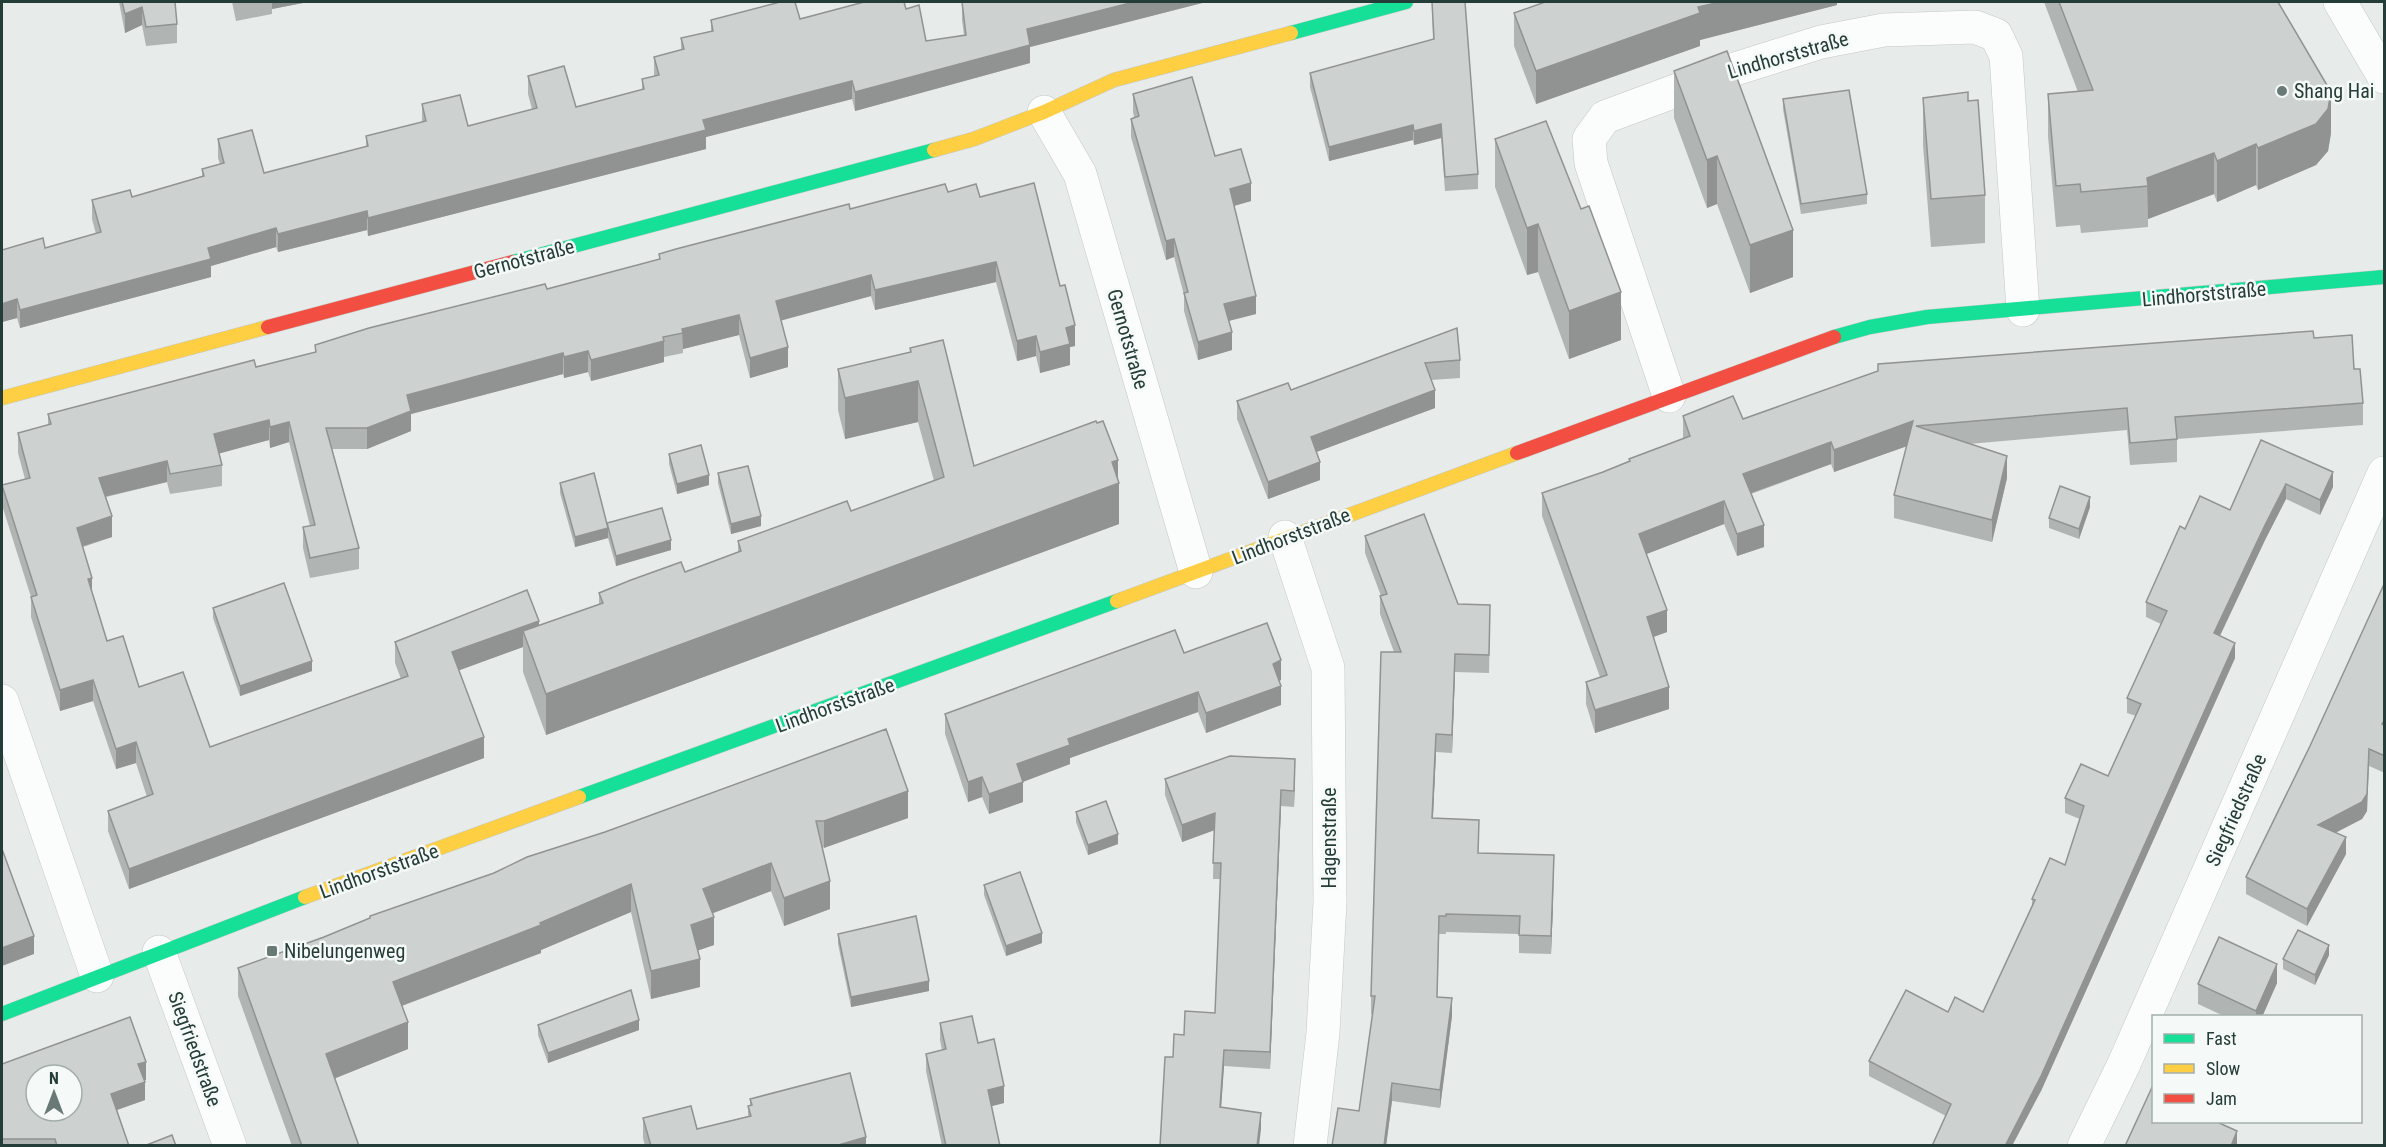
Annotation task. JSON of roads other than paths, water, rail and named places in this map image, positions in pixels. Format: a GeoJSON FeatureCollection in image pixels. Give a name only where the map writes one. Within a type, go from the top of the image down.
{"type":"FeatureCollection","features":[{"type":"Feature","properties":{"kind":"street","name":"Gernotstraße"},"geometry":{"type":"LineString","coordinates":[[2,398],[974,139],[1044,112],[1114,80],[1406,2]]}},
{"type":"Feature","properties":{"kind":"street"},"geometry":{"type":"LineString","coordinates":[[2340,2],[2385,76]]}},
{"type":"Feature","properties":{"kind":"street","name":"Lindhorststraße"},"geometry":{"type":"LineString","coordinates":[[1669,396],[1590,164],[1589,139],[1605,117],[1732,70],[1821,42],[1884,30],[1975,27],[1996,35],[2006,56],[2022,310]]}},
{"type":"Feature","properties":{"kind":"street","name":"Gernotstraße"},"geometry":{"type":"LineString","coordinates":[[1044,112],[1080,174],[1196,572]]}},
{"type":"Feature","properties":{"kind":"street","name":"Lindhorststraße"},"geometry":{"type":"LineString","coordinates":[[2,1014],[159,952],[1817,342],[1870,327],[1927,317],[2385,277]]}},
{"type":"Feature","properties":{"kind":"street","name":"Siegfriedstraße"},"geometry":{"type":"LineString","coordinates":[[2084,1146],[2124,1064],[2385,473]]}},
{"type":"Feature","properties":{"kind":"street","name":"Hagenstraße"},"geometry":{"type":"LineString","coordinates":[[1285,537],[1328,668],[1330,902],[1323,1033],[1310,1146]]}},
{"type":"Feature","properties":{"kind":"street"},"geometry":{"type":"LineString","coordinates":[[2,701],[97,975]]}},
{"type":"Feature","properties":{"kind":"street","name":"Siegfriedstraße"},"geometry":{"type":"LineString","coordinates":[[159,952],[230,1146]]}},
{"type":"Feature","properties":{"kind":"place","name":"Shang Hai"},"geometry":{"type":"Point","coordinates":[2282,91]}},
{"type":"Feature","properties":{"kind":"place","name":"Nibelungenweg"},"geometry":{"type":"Point","coordinates":[272,951]}}]}
